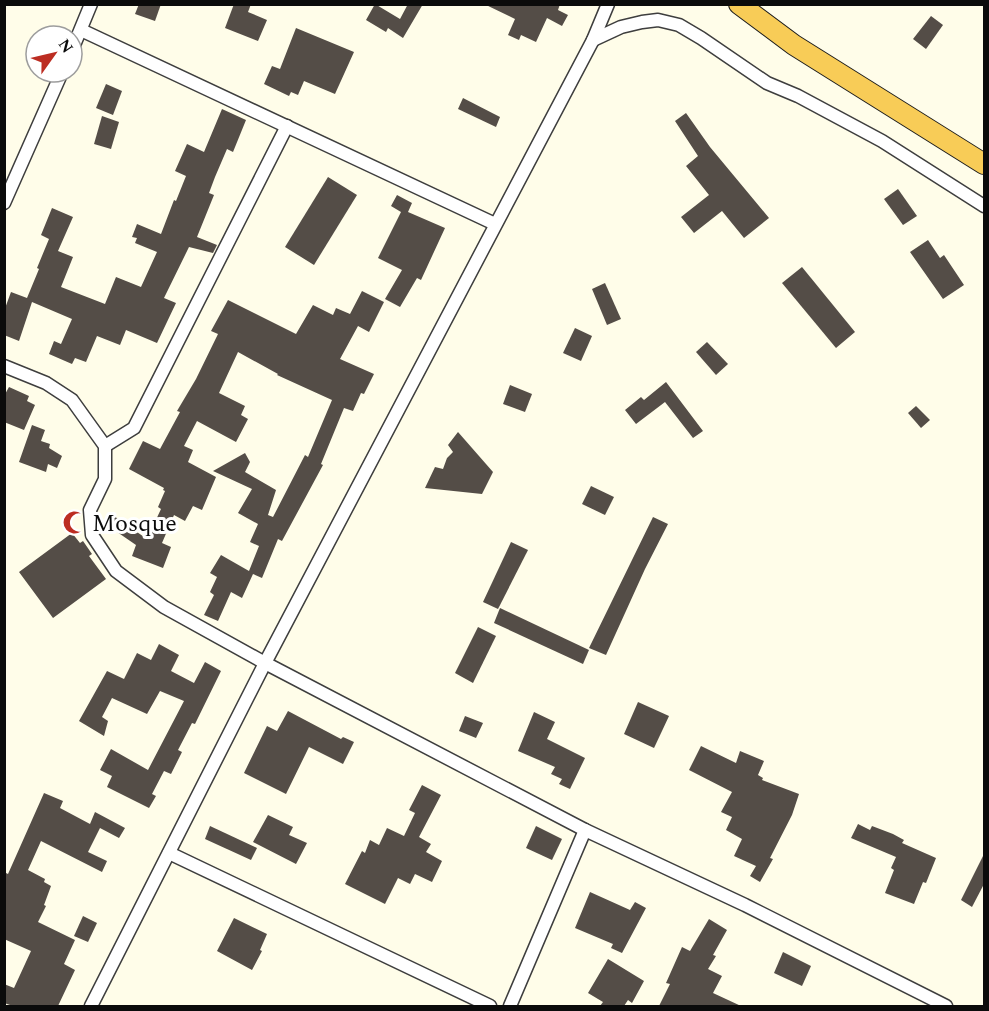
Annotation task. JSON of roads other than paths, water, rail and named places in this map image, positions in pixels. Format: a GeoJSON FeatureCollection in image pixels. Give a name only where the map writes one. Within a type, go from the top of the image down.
{"type":"FeatureCollection","features":[{"type":"Feature","properties":{"kind":"highway"},"geometry":{"type":"LineString","coordinates":[[739,4],[794,45],[984,164]]}},
{"type":"Feature","properties":{"kind":"street"},"geometry":{"type":"LineString","coordinates":[[83,24],[91,4]]}},
{"type":"Feature","properties":{"kind":"street"},"geometry":{"type":"LineString","coordinates":[[91,1006],[265,663],[593,39],[608,4]]}},
{"type":"Feature","properties":{"kind":"street"},"geometry":{"type":"LineString","coordinates":[[593,39],[621,27],[642,22],[658,20],[679,25],[767,83],[798,96],[882,141],[984,206]]}},
{"type":"Feature","properties":{"kind":"street"},"geometry":{"type":"LineString","coordinates":[[84,31],[495,224]]}},
{"type":"Feature","properties":{"kind":"street"},"geometry":{"type":"LineString","coordinates":[[4,203],[57,84]]}},
{"type":"Feature","properties":{"kind":"street"},"geometry":{"type":"LineString","coordinates":[[105,446],[134,428],[287,126]]}},
{"type":"Feature","properties":{"kind":"street"},"geometry":{"type":"LineString","coordinates":[[4,366],[46,383],[72,400],[105,446],[105,479],[90,510],[92,535],[116,571],[165,607],[265,663],[585,830],[745,906],[946,1006]]}},
{"type":"Feature","properties":{"kind":"street"},"geometry":{"type":"LineString","coordinates":[[510,1006],[585,830]]}},
{"type":"Feature","properties":{"kind":"street"},"geometry":{"type":"LineString","coordinates":[[169,853],[490,1006]]}},
{"type":"Feature","properties":{"kind":"place","name":"Mosque"},"geometry":{"type":"Point","coordinates":[74,523]}}]}
